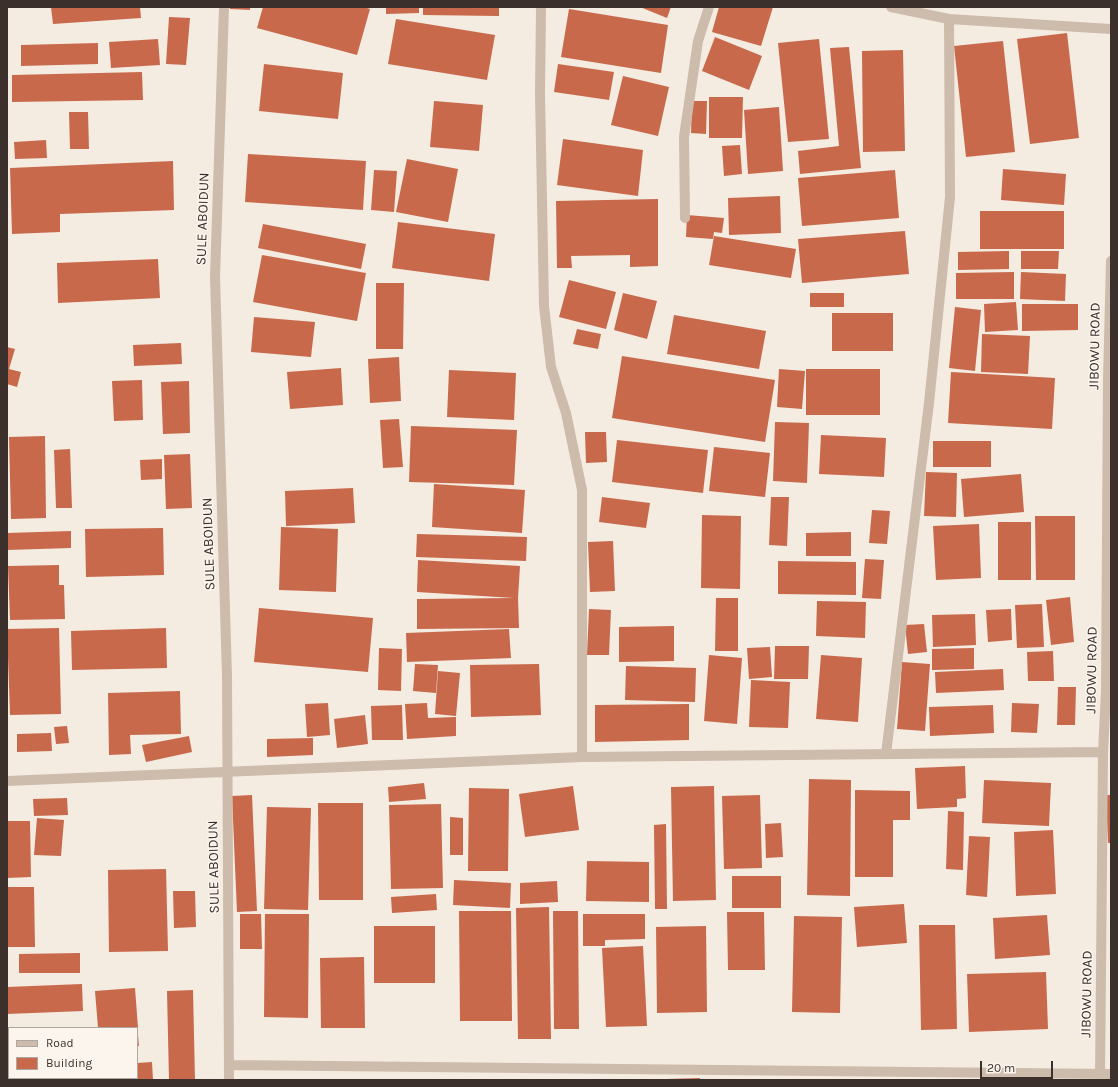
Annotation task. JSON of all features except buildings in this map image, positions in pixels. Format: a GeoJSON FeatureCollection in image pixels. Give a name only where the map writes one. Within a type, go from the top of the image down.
{"type":"FeatureCollection","features":[{"type":"Feature","properties":{"kind":"street","name":"SULE ABOIDUN"},"geometry":{"type":"LineString","coordinates":[[224,7],[215,277],[227,676],[229,1080]]}},
{"type":"Feature","properties":{"kind":"street"},"geometry":{"type":"LineString","coordinates":[[541,7],[540,94],[544,306],[551,367],[566,413],[582,490],[582,757]]}},
{"type":"Feature","properties":{"kind":"street"},"geometry":{"type":"LineString","coordinates":[[685,218],[684,137],[698,41],[709,7]]}},
{"type":"Feature","properties":{"kind":"street"},"geometry":{"type":"LineString","coordinates":[[891,7],[949,19],[1111,29]]}},
{"type":"Feature","properties":{"kind":"street"},"geometry":{"type":"LineString","coordinates":[[886,754],[929,403],[950,197],[949,19]]}},
{"type":"Feature","properties":{"kind":"street","name":"JIBOWU ROAD"},"geometry":{"type":"LineString","coordinates":[[1100,1077],[1104,752],[1109,692],[1108,388],[1111,261]]}},
{"type":"Feature","properties":{"kind":"street"},"geometry":{"type":"LineString","coordinates":[[7,780],[582,757],[1104,752]]}},
{"type":"Feature","properties":{"kind":"street"},"geometry":{"type":"LineString","coordinates":[[230,1064],[1100,1077],[1111,1074]]}}]}
